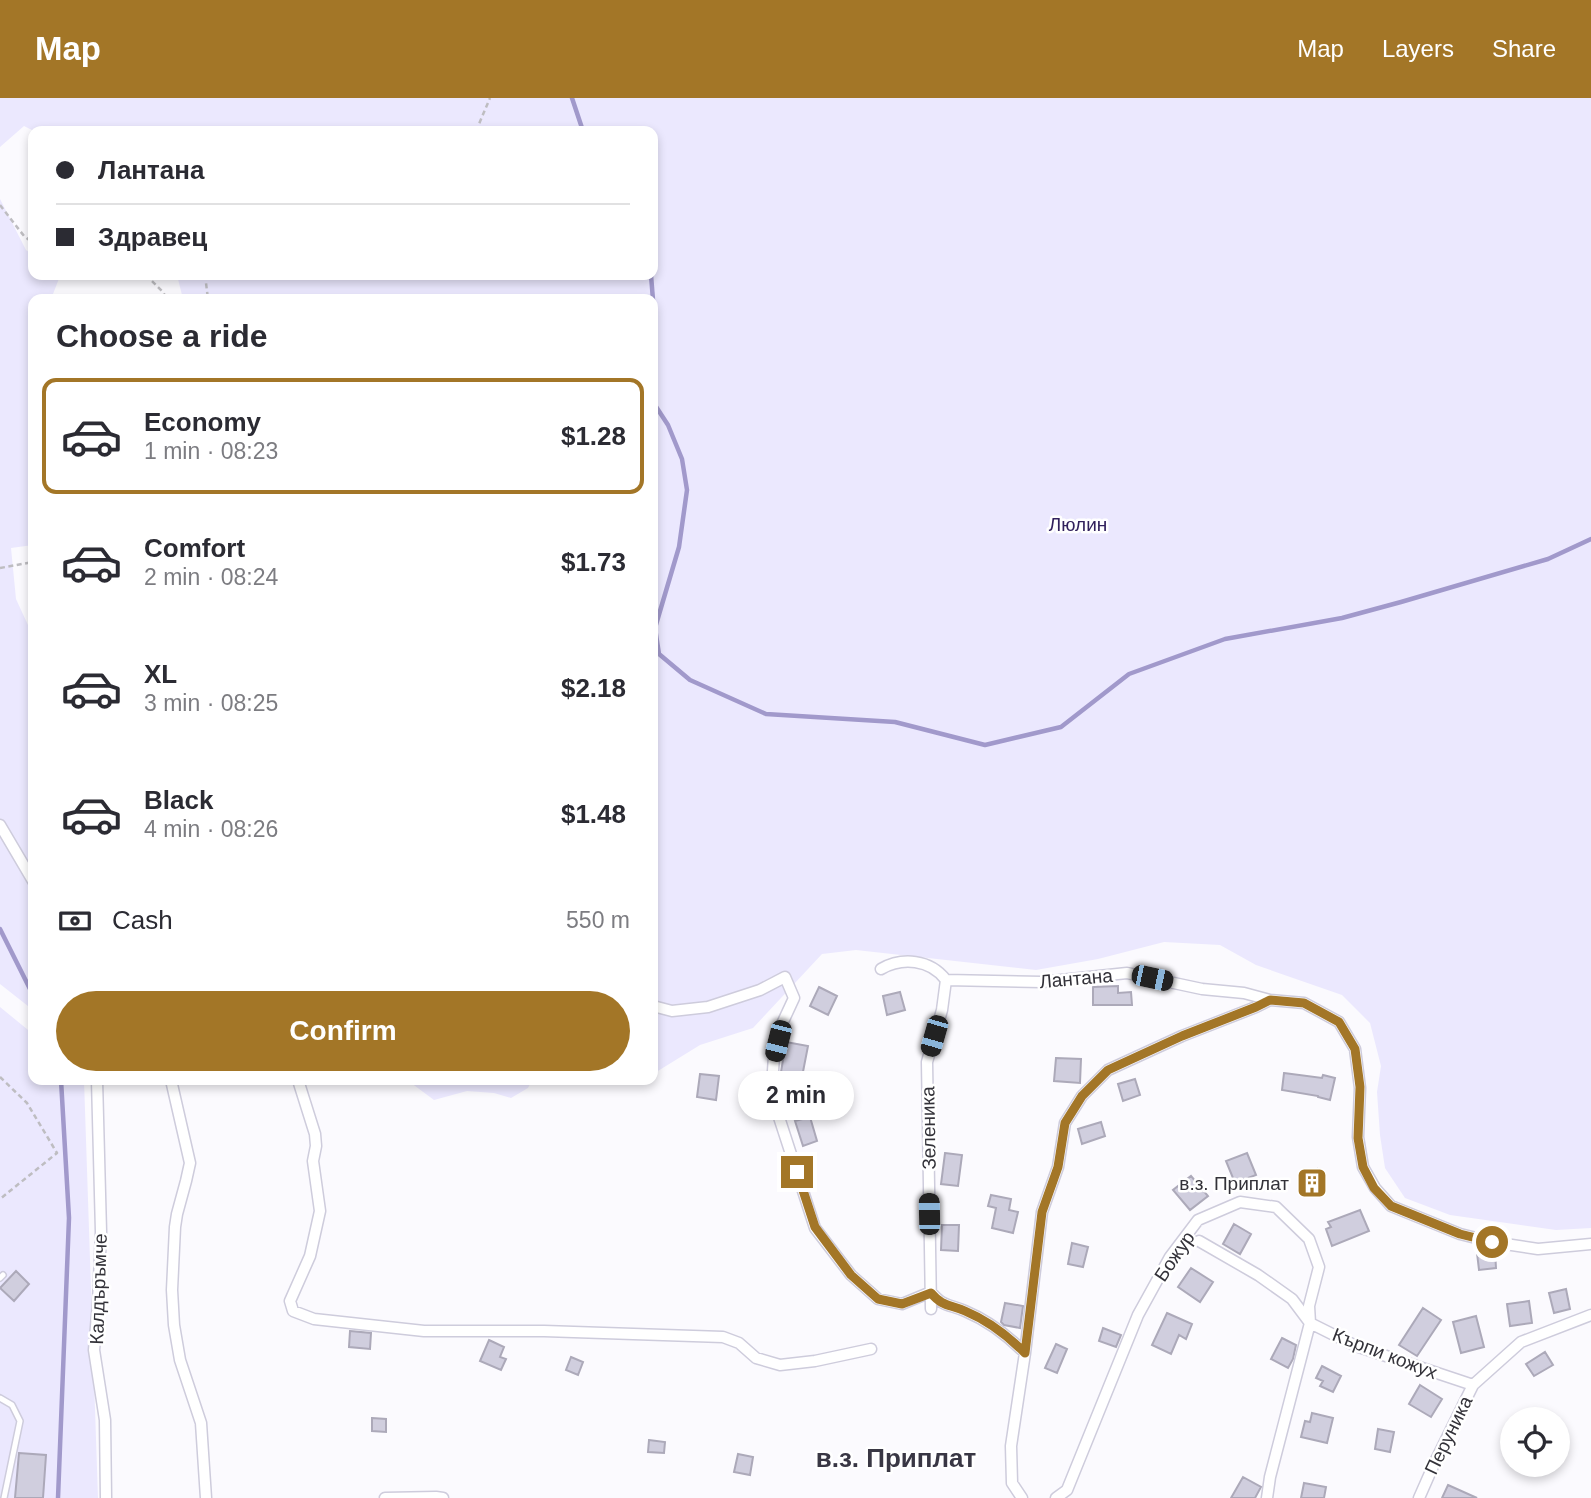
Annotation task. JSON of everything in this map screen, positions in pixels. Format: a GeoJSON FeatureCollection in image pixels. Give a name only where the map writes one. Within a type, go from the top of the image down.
{"type":"FeatureCollection","features":[{"type":"Feature","properties":{"kind":"street"},"geometry":{"type":"LineString","coordinates":[[0,825],[28,873]]}},
{"type":"Feature","properties":{"kind":"street"},"geometry":{"type":"LineString","coordinates":[[881,969],[892,963],[912,961],[940,972],[946,980]]}},
{"type":"Feature","properties":{"kind":"street","name":"Лантана"},"geometry":{"type":"LineString","coordinates":[[946,980],[1042,982],[1127,973],[1202,989],[1304,1003],[1339,1022],[1355,1049],[1360,1087],[1358,1138],[1363,1167],[1374,1188],[1391,1206],[1460,1234],[1492,1242],[1538,1249],[1591,1244]]}},
{"type":"Feature","properties":{"kind":"street"},"geometry":{"type":"LineString","coordinates":[[658,1007],[672,1011],[708,1007],[760,990],[785,977],[794,998],[781,1026],[774,1056],[772,1086],[776,1108],[815,1227],[851,1275],[878,1299],[902,1304],[931,1293],[939,1302],[965,1310],[998,1328],[1025,1353]]}},
{"type":"Feature","properties":{"kind":"street","name":"Зеленика"},"geometry":{"type":"LineString","coordinates":[[931,1309],[927,1062],[942,1010],[946,980]]}},
{"type":"Feature","properties":{"kind":"street"},"geometry":{"type":"LineString","coordinates":[[1023,1498],[1012,1483],[1011,1446],[1042,1212],[1058,1167],[1065,1123],[1082,1096],[1108,1070],[1270,1000]]}},
{"type":"Feature","properties":{"kind":"street","name":"Калдъръмче"},"geometry":{"type":"LineString","coordinates":[[97,1085],[101,1232],[94,1350],[105,1420],[106,1498]]}},
{"type":"Feature","properties":{"kind":"street"},"geometry":{"type":"LineString","coordinates":[[172,1085],[190,1163],[175,1227],[172,1290],[174,1325],[180,1360],[201,1423],[206,1498]]}},
{"type":"Feature","properties":{"kind":"street"},"geometry":{"type":"LineString","coordinates":[[300,1085],[315,1134],[313,1161],[320,1211],[310,1256],[290,1301],[293,1311],[314,1320],[424,1331],[544,1331],[723,1338],[739,1343],[756,1358],[780,1365],[816,1361],[871,1349]]}},
{"type":"Feature","properties":{"kind":"street","name":"Божур"},"geometry":{"type":"LineString","coordinates":[[1056,1498],[1067,1490],[1138,1315],[1170,1257],[1198,1220],[1240,1202],[1276,1207],[1309,1239],[1319,1267],[1309,1306],[1310,1322],[1267,1498]]}},
{"type":"Feature","properties":{"kind":"street","name":"Кърпи кожух"},"geometry":{"type":"LineString","coordinates":[[1199,1241],[1258,1275],[1292,1299],[1310,1322],[1356,1346],[1473,1385]]}},
{"type":"Feature","properties":{"kind":"street","name":"Перуника"},"geometry":{"type":"LineString","coordinates":[[1419,1498],[1473,1385],[1521,1342],[1591,1315]]}},
{"type":"Feature","properties":{"kind":"street"},"geometry":{"type":"LineString","coordinates":[[385,1498],[443,1498]]}},
{"type":"Feature","properties":{"kind":"lane"},"geometry":{"type":"LineString","coordinates":[[0,1398],[12,1405],[20,1421],[4,1498]]}},
{"type":"Feature","properties":{"kind":"path"},"geometry":{"type":"LineString","coordinates":[[478,126],[490,98]]}},
{"type":"Feature","properties":{"kind":"path"},"geometry":{"type":"LineString","coordinates":[[0,205],[28,239]]}},
{"type":"Feature","properties":{"kind":"path"},"geometry":{"type":"LineString","coordinates":[[151,280],[164,294]]}},
{"type":"Feature","properties":{"kind":"path"},"geometry":{"type":"LineString","coordinates":[[0,568],[28,563]]}},
{"type":"Feature","properties":{"kind":"path"},"geometry":{"type":"LineString","coordinates":[[0,1077],[27,1103],[57,1153],[0,1199]]}},
{"type":"Feature","properties":{"kind":"green space","name":"Люлин"},"geometry":{"type":"Polygon","coordinates":[[[0,98],[1591,98],[1591,1228],[1556,1230],[1450,1215],[1405,1198],[1385,1168],[1377,1092],[1381,1066],[1370,1023],[1342,995],[1256,965],[1220,945],[1164,942],[1098,959],[1036,970],[856,950],[822,954],[753,1028],[700,1045],[658,1071],[658,294],[182,294],[178,280],[658,280],[658,126],[24,126],[0,147],[0,98]]]}},
{"type":"Feature","properties":{"kind":"green space"},"geometry":{"type":"Polygon","coordinates":[[[0,199],[28,251],[28,280],[58,280],[53,294],[28,294],[28,546],[11,548],[16,599],[28,625],[28,1006],[0,984],[0,199]]]}},
{"type":"Feature","properties":{"kind":"green space"},"geometry":{"type":"Polygon","coordinates":[[[0,1007],[28,1030],[28,1085],[84,1085],[98,1498],[0,1498],[0,1007]]]}},
{"type":"Feature","properties":{"kind":"green space"},"geometry":{"type":"Polygon","coordinates":[[[414,1085],[530,1085],[511,1098],[494,1093],[467,1091],[434,1100],[414,1085]]]}},
{"type":"Feature","properties":{"kind":"building"},"geometry":{"type":"Polygon","coordinates":[[[1118,986],[1118,993],[1131,992],[1132,1005],[1093,1005],[1093,987],[1118,986]]]}},
{"type":"Feature","properties":{"kind":"building"},"geometry":{"type":"Polygon","coordinates":[[[819,987],[837,996],[828,1015],[810,1006],[819,987]]]}},
{"type":"Feature","properties":{"kind":"building"},"geometry":{"type":"Polygon","coordinates":[[[900,992],[905,1010],[887,1015],[883,996],[900,992]]]}},
{"type":"Feature","properties":{"kind":"building"},"geometry":{"type":"Polygon","coordinates":[[[786,1042],[808,1046],[801,1082],[780,1078],[786,1042]]]}},
{"type":"Feature","properties":{"kind":"building"},"geometry":{"type":"Polygon","coordinates":[[[1056,1058],[1081,1059],[1080,1083],[1054,1081],[1056,1058]]]}},
{"type":"Feature","properties":{"kind":"building"},"geometry":{"type":"Polygon","coordinates":[[[1284,1073],[1335,1078],[1330,1100],[1282,1090],[1284,1073]]]}},
{"type":"Feature","properties":{"kind":"building"},"geometry":{"type":"Polygon","coordinates":[[[700,1074],[719,1076],[716,1100],[697,1097],[700,1074]]]}},
{"type":"Feature","properties":{"kind":"building"},"geometry":{"type":"Polygon","coordinates":[[[1135,1079],[1140,1095],[1123,1101],[1118,1084],[1135,1079]]]}},
{"type":"Feature","properties":{"kind":"building"},"geometry":{"type":"Polygon","coordinates":[[[810,1117],[817,1141],[803,1146],[795,1121],[810,1117]]]}},
{"type":"Feature","properties":{"kind":"building"},"geometry":{"type":"Polygon","coordinates":[[[1101,1122],[1105,1136],[1082,1144],[1078,1129],[1101,1122]]]}},
{"type":"Feature","properties":{"kind":"building"},"geometry":{"type":"Polygon","coordinates":[[[945,1153],[962,1155],[958,1186],[941,1184],[945,1153]]]}},
{"type":"Feature","properties":{"kind":"building"},"geometry":{"type":"Polygon","coordinates":[[[1247,1153],[1256,1175],[1235,1183],[1226,1161],[1247,1153]]]}},
{"type":"Feature","properties":{"kind":"building","name":"в.з. Приплат"},"geometry":{"type":"Polygon","coordinates":[[[1317,1169],[1322,1193],[1307,1196],[1302,1173],[1317,1169]]]}},
{"type":"Feature","properties":{"kind":"building"},"geometry":{"type":"Polygon","coordinates":[[[1191,1176],[1208,1196],[1190,1210],[1173,1190],[1191,1176]]]}},
{"type":"Feature","properties":{"kind":"building"},"geometry":{"type":"Polygon","coordinates":[[[991,1195],[1011,1199],[1009,1210],[1018,1212],[1013,1233],[992,1228],[996,1208],[988,1206],[991,1195]]]}},
{"type":"Feature","properties":{"kind":"building"},"geometry":{"type":"Polygon","coordinates":[[[1360,1210],[1369,1231],[1332,1246],[1326,1229],[1331,1227],[1328,1222],[1360,1210]]]}},
{"type":"Feature","properties":{"kind":"building"},"geometry":{"type":"Polygon","coordinates":[[[1234,1224],[1251,1234],[1240,1254],[1223,1244],[1234,1224]]]}},
{"type":"Feature","properties":{"kind":"building"},"geometry":{"type":"Polygon","coordinates":[[[942,1225],[959,1225],[958,1251],[941,1250],[942,1225]]]}},
{"type":"Feature","properties":{"kind":"building"},"geometry":{"type":"Polygon","coordinates":[[[1072,1243],[1088,1247],[1083,1267],[1068,1264],[1072,1243]]]}},
{"type":"Feature","properties":{"kind":"building"},"geometry":{"type":"Polygon","coordinates":[[[1495,1251],[1496,1268],[1479,1270],[1477,1253],[1495,1251]]]}},
{"type":"Feature","properties":{"kind":"building"},"geometry":{"type":"Polygon","coordinates":[[[1191,1268],[1213,1282],[1200,1302],[1178,1287],[1191,1268]]]}},
{"type":"Feature","properties":{"kind":"building"},"geometry":{"type":"Polygon","coordinates":[[[16,1271],[29,1284],[14,1301],[0,1288],[16,1271]]]}},
{"type":"Feature","properties":{"kind":"building"},"geometry":{"type":"Polygon","coordinates":[[[1566,1289],[1570,1309],[1554,1313],[1549,1293],[1566,1289]]]}},
{"type":"Feature","properties":{"kind":"building"},"geometry":{"type":"Polygon","coordinates":[[[1529,1301],[1532,1323],[1510,1326],[1507,1304],[1529,1301]]]}},
{"type":"Feature","properties":{"kind":"building"},"geometry":{"type":"Polygon","coordinates":[[[1005,1303],[1023,1306],[1020,1328],[1001,1322],[1005,1303]]]}},
{"type":"Feature","properties":{"kind":"building"},"geometry":{"type":"Polygon","coordinates":[[[1423,1308],[1441,1320],[1417,1356],[1399,1345],[1423,1308]]]}},
{"type":"Feature","properties":{"kind":"building"},"geometry":{"type":"Polygon","coordinates":[[[1167,1313],[1192,1324],[1186,1339],[1179,1335],[1171,1354],[1152,1345],[1167,1313]]]}},
{"type":"Feature","properties":{"kind":"building"},"geometry":{"type":"Polygon","coordinates":[[[1476,1316],[1484,1347],[1461,1353],[1453,1322],[1476,1316]]]}},
{"type":"Feature","properties":{"kind":"building"},"geometry":{"type":"Polygon","coordinates":[[[1103,1328],[1121,1335],[1116,1347],[1099,1341],[1103,1328]]]}},
{"type":"Feature","properties":{"kind":"building"},"geometry":{"type":"Polygon","coordinates":[[[350,1331],[371,1333],[370,1349],[349,1347],[350,1331]]]}},
{"type":"Feature","properties":{"kind":"building"},"geometry":{"type":"Polygon","coordinates":[[[1282,1338],[1296,1345],[1288,1368],[1271,1359],[1282,1338]]]}},
{"type":"Feature","properties":{"kind":"building"},"geometry":{"type":"Polygon","coordinates":[[[489,1340],[504,1347],[500,1357],[506,1359],[501,1370],[480,1361],[489,1340]]]}},
{"type":"Feature","properties":{"kind":"building"},"geometry":{"type":"Polygon","coordinates":[[[1056,1344],[1067,1349],[1057,1373],[1045,1368],[1056,1344]]]}},
{"type":"Feature","properties":{"kind":"building"},"geometry":{"type":"Polygon","coordinates":[[[1545,1352],[1553,1365],[1534,1376],[1526,1364],[1545,1352]]]}},
{"type":"Feature","properties":{"kind":"building"},"geometry":{"type":"Polygon","coordinates":[[[571,1357],[583,1362],[578,1375],[566,1370],[571,1357]]]}},
{"type":"Feature","properties":{"kind":"building"},"geometry":{"type":"Polygon","coordinates":[[[1322,1366],[1341,1376],[1333,1392],[1320,1386],[1323,1381],[1316,1378],[1322,1366]]]}},
{"type":"Feature","properties":{"kind":"building"},"geometry":{"type":"Polygon","coordinates":[[[1420,1385],[1442,1399],[1431,1417],[1409,1404],[1420,1385]]]}},
{"type":"Feature","properties":{"kind":"building"},"geometry":{"type":"Polygon","coordinates":[[[1312,1413],[1333,1418],[1327,1443],[1301,1437],[1305,1421],[1310,1422],[1312,1413]]]}},
{"type":"Feature","properties":{"kind":"building"},"geometry":{"type":"Polygon","coordinates":[[[372,1418],[386,1419],[386,1432],[372,1431],[372,1418]]]}},
{"type":"Feature","properties":{"kind":"building"},"geometry":{"type":"Polygon","coordinates":[[[1378,1429],[1394,1432],[1390,1452],[1375,1449],[1378,1429]]]}},
{"type":"Feature","properties":{"kind":"building"},"geometry":{"type":"Polygon","coordinates":[[[649,1440],[665,1442],[664,1453],[648,1452],[649,1440]]]}},
{"type":"Feature","properties":{"kind":"building"},"geometry":{"type":"Polygon","coordinates":[[[19,1453],[46,1455],[43,1498],[15,1498],[19,1453]]]}},
{"type":"Feature","properties":{"kind":"building"},"geometry":{"type":"Polygon","coordinates":[[[738,1454],[753,1457],[750,1475],[734,1472],[738,1454]]]}},
{"type":"Feature","properties":{"kind":"building"},"geometry":{"type":"Polygon","coordinates":[[[1243,1477],[1261,1487],[1255,1498],[1231,1498],[1243,1477]]]}},
{"type":"Feature","properties":{"kind":"building"},"geometry":{"type":"Polygon","coordinates":[[[1304,1483],[1326,1487],[1324,1498],[1301,1498],[1304,1483]]]}},
{"type":"Feature","properties":{"kind":"building"},"geometry":{"type":"Polygon","coordinates":[[[1448,1485],[1477,1498],[1442,1498],[1448,1485]]]}},
{"type":"Feature","properties":{"kind":"waterway"},"geometry":{"type":"LineString","coordinates":[[572,98],[581,126]]}},
{"type":"Feature","properties":{"kind":"waterway"},"geometry":{"type":"LineString","coordinates":[[651,280],[653,294]]}},
{"type":"Feature","properties":{"kind":"waterway"},"geometry":{"type":"LineString","coordinates":[[658,410],[668,425],[682,459],[687,490],[679,547],[658,618]]}},
{"type":"Feature","properties":{"kind":"waterway"},"geometry":{"type":"LineString","coordinates":[[658,648],[659,654],[690,680],[766,714],[895,722],[985,745],[1061,727],[1129,674],[1225,639],[1342,618],[1401,602],[1548,559],[1591,539]]}},
{"type":"Feature","properties":{"kind":"waterway"},"geometry":{"type":"LineString","coordinates":[[0,929],[28,985]]}},
{"type":"Feature","properties":{"kind":"waterway"},"geometry":{"type":"LineString","coordinates":[[58,1498],[69,1218],[61,1085]]}},
{"type":"Feature","properties":{"kind":"place","name":"в.з. Приплат"},"geometry":{"type":"Point","coordinates":[1312,1183]}},
{"type":"Feature","properties":{"kind":"district","name":"в.з. Приплат"},"geometry":{"type":"Point","coordinates":[896,1458]}},
{"type":"Feature","properties":{"kind":"route"},"geometry":{"type":"LineString","coordinates":[[797,1172],[815,1227],[851,1275],[878,1299],[902,1304],[931,1293],[939,1302],[965,1310],[998,1328],[1025,1353],[1042,1212],[1058,1167],[1065,1123],[1082,1096],[1108,1070],[1182,1036],[1270,1000],[1304,1003],[1339,1022],[1355,1049],[1360,1087],[1358,1138],[1363,1167],[1374,1188],[1391,1206],[1460,1234],[1492,1242]]}}]}
